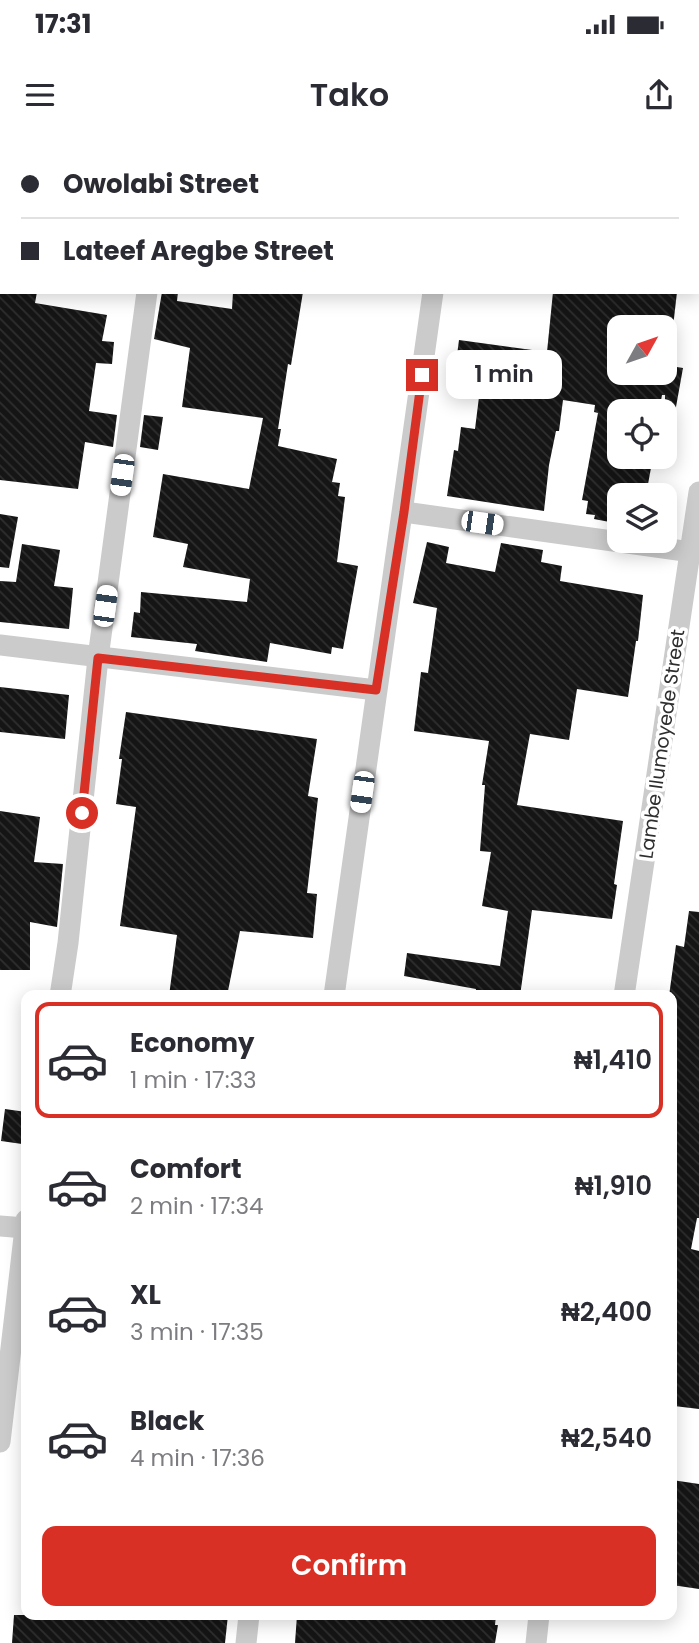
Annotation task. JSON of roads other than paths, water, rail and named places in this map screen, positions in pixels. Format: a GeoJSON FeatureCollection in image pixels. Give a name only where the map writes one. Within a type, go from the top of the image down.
{"type":"FeatureCollection","features":[{"type":"Feature","properties":{"kind":"street"},"geometry":{"type":"LineString","coordinates":[[61,990],[98,658],[147,294]]}},
{"type":"Feature","properties":{"kind":"street"},"geometry":{"type":"LineString","coordinates":[[335,990],[433,294]]}},
{"type":"Feature","properties":{"kind":"street","name":"Lambe Ilumoyede Street"},"geometry":{"type":"LineString","coordinates":[[625,990],[695,552],[699,492]]}},
{"type":"Feature","properties":{"kind":"street"},"geometry":{"type":"LineString","coordinates":[[404,512],[695,552]]}},
{"type":"Feature","properties":{"kind":"street"},"geometry":{"type":"LineString","coordinates":[[0,645],[376,690]]}},
{"type":"Feature","properties":{"kind":"street"},"geometry":{"type":"LineString","coordinates":[[0,1226],[21,1224]]}},
{"type":"Feature","properties":{"kind":"street"},"geometry":{"type":"LineString","coordinates":[[0,1441],[21,1266]]}},
{"type":"Feature","properties":{"kind":"street"},"geometry":{"type":"LineString","coordinates":[[246,1643],[248,1620]]}},
{"type":"Feature","properties":{"kind":"street"},"geometry":{"type":"LineString","coordinates":[[536,1643],[538,1620]]}}]}
